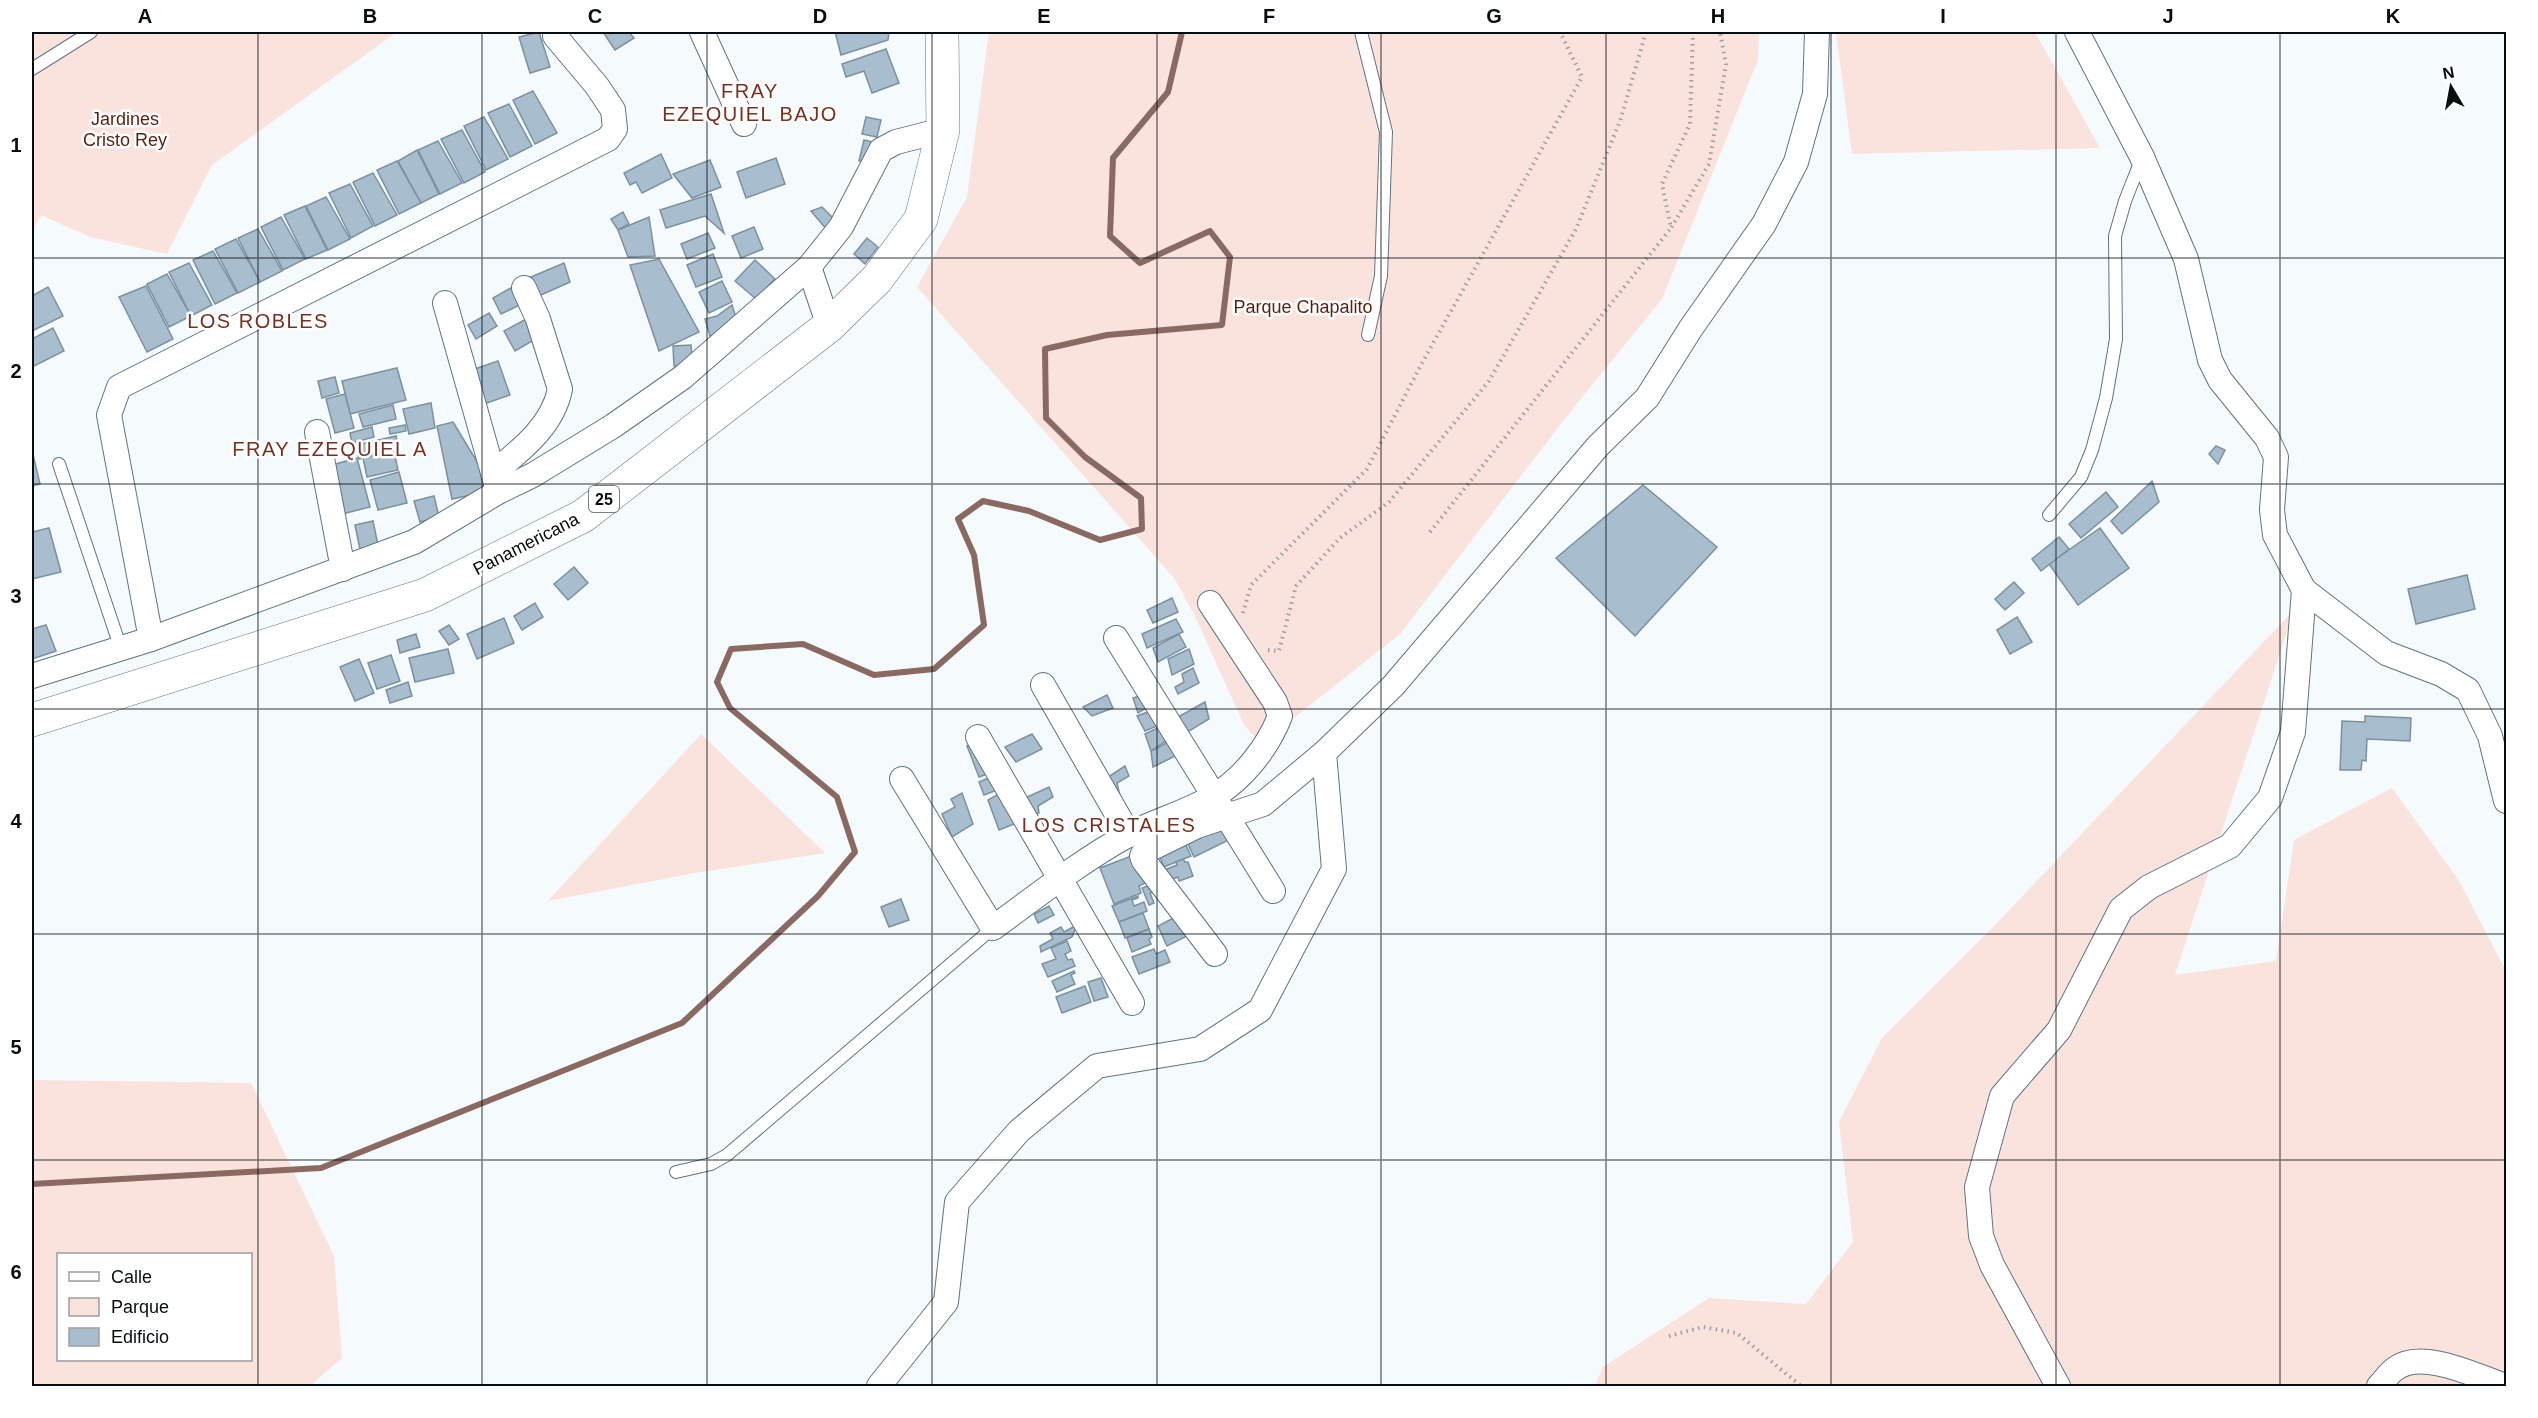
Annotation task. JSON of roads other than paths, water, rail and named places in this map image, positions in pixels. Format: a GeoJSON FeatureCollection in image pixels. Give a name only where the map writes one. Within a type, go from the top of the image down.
{"type":"FeatureCollection","features":[{"type":"Feature","properties":{"kind":"main road","name":"Panamericana"},"geometry":{"type":"LineString","coordinates":[[32,720],[425,595],[583,516],[829,326],[877,279],[921,219],[943,130],[942,32]]}},
{"type":"Feature","properties":{"kind":"street"},"geometry":{"type":"LineString","coordinates":[[151,639],[110,415],[119,387],[608,139],[615,129],[613,110],[597,86],[555,36],[556,32]]}},
{"type":"Feature","properties":{"kind":"street"},"geometry":{"type":"LineString","coordinates":[[702,32],[744,124]]}},
{"type":"Feature","properties":{"kind":"street"},"geometry":{"type":"LineString","coordinates":[[1215,954],[1142,856],[1144,852],[1197,826],[1263,804],[1324,753],[1393,686],[1598,446],[1647,398],[1691,328],[1764,224],[1796,162],[1815,94],[1817,32]]}},
{"type":"Feature","properties":{"kind":"street"},"geometry":{"type":"LineString","coordinates":[[2077,32],[2142,157],[2186,259],[2210,360],[2220,380],[2267,438],[2276,458],[2272,510],[2275,535],[2304,590],[2386,653],[2441,674],[2468,690],[2490,736],[2506,801]]}},
{"type":"Feature","properties":{"kind":"street"},"geometry":{"type":"LineString","coordinates":[[496,483],[533,475],[613,426],[683,377],[809,267],[841,227],[881,150],[896,142],[943,130]]}},
{"type":"Feature","properties":{"kind":"street"},"geometry":{"type":"LineString","coordinates":[[809,267],[829,326]]}},
{"type":"Feature","properties":{"kind":"street"},"geometry":{"type":"LineString","coordinates":[[32,676],[151,639],[414,542],[496,483],[548,419],[558,399],[560,389],[538,319],[524,288]]}},
{"type":"Feature","properties":{"kind":"street"},"geometry":{"type":"LineString","coordinates":[[445,303],[496,483]]}},
{"type":"Feature","properties":{"kind":"street"},"geometry":{"type":"LineString","coordinates":[[316,432],[342,569]]}},
{"type":"Feature","properties":{"kind":"street"},"geometry":{"type":"LineString","coordinates":[[2058,1386],[1992,1265],[1982,1236],[1977,1187],[2002,1096],[2059,1030],[2121,909],[2149,887],[2230,846],[2270,798],[2293,732],[2304,590]]}},
{"type":"Feature","properties":{"kind":"street"},"geometry":{"type":"LineString","coordinates":[[902,780],[993,928],[1059,880],[1129,834],[1215,796],[1248,767],[1274,734],[1280,716],[1275,702],[1210,603]]}},
{"type":"Feature","properties":{"kind":"street"},"geometry":{"type":"LineString","coordinates":[[1116,638],[1273,891]]}},
{"type":"Feature","properties":{"kind":"street"},"geometry":{"type":"LineString","coordinates":[[1043,685],[1129,834]]}},
{"type":"Feature","properties":{"kind":"street"},"geometry":{"type":"LineString","coordinates":[[978,737],[1132,1003]]}},
{"type":"Feature","properties":{"kind":"street"},"geometry":{"type":"LineString","coordinates":[[879,1386],[946,1302],[957,1202],[1019,1131],[1097,1066],[1200,1049],[1260,1010],[1334,868],[1324,753]]}},
{"type":"Feature","properties":{"kind":"street"},"geometry":{"type":"LineString","coordinates":[[2379,1386],[2395,1368],[2427,1360],[2506,1386]]}},
{"type":"Feature","properties":{"kind":"lane"},"geometry":{"type":"LineString","coordinates":[[32,69],[91,32]]}},
{"type":"Feature","properties":{"kind":"lane"},"geometry":{"type":"LineString","coordinates":[[1361,32],[1386,132],[1381,276],[1368,335]]}},
{"type":"Feature","properties":{"kind":"lane"},"geometry":{"type":"LineString","coordinates":[[2049,515],[2081,477],[2092,450],[2103,408],[2116,339],[2115,236],[2125,201],[2142,157]]}},
{"type":"Feature","properties":{"kind":"lane"},"geometry":{"type":"LineString","coordinates":[[59,464],[121,649]]}},
{"type":"Feature","properties":{"kind":"lane"},"geometry":{"type":"LineString","coordinates":[[676,1172],[711,1164],[727,1155],[993,928]]}},
{"type":"Feature","properties":{"kind":"waterway"},"geometry":{"type":"LineString","coordinates":[[32,1184],[321,1168],[682,1023],[818,896],[855,852],[837,797],[730,708],[717,682],[731,649],[803,644],[874,675],[934,669],[984,625],[974,555],[958,519],[983,501],[1029,511],[1100,540],[1142,529],[1141,498],[1085,457],[1046,418],[1045,349],[1107,335],[1222,325],[1230,257],[1210,231],[1140,263],[1110,236],[1113,158],[1168,92],[1182,32]]}},
{"type":"Feature","properties":{"kind":"district","name":"FRAY EZEQUIEL BAJO"},"geometry":{"type":"Point","coordinates":[750,102]}},
{"type":"Feature","properties":{"kind":"district","name":"LOS ROBLES"},"geometry":{"type":"Point","coordinates":[258,321]}},
{"type":"Feature","properties":{"kind":"district","name":"FRAY EZEQUIEL A"},"geometry":{"type":"Point","coordinates":[330,449]}},
{"type":"Feature","properties":{"kind":"district","name":"LOS CRISTALES"},"geometry":{"type":"Point","coordinates":[1109,825]}},
{"type":"Feature","properties":{"kind":"park label","name":"Jardines Cristo Rey"},"geometry":{"type":"Point","coordinates":[125,129]}},
{"type":"Feature","properties":{"kind":"park label","name":"Parque Chapalito"},"geometry":{"type":"Point","coordinates":[1303,307]}}]}
